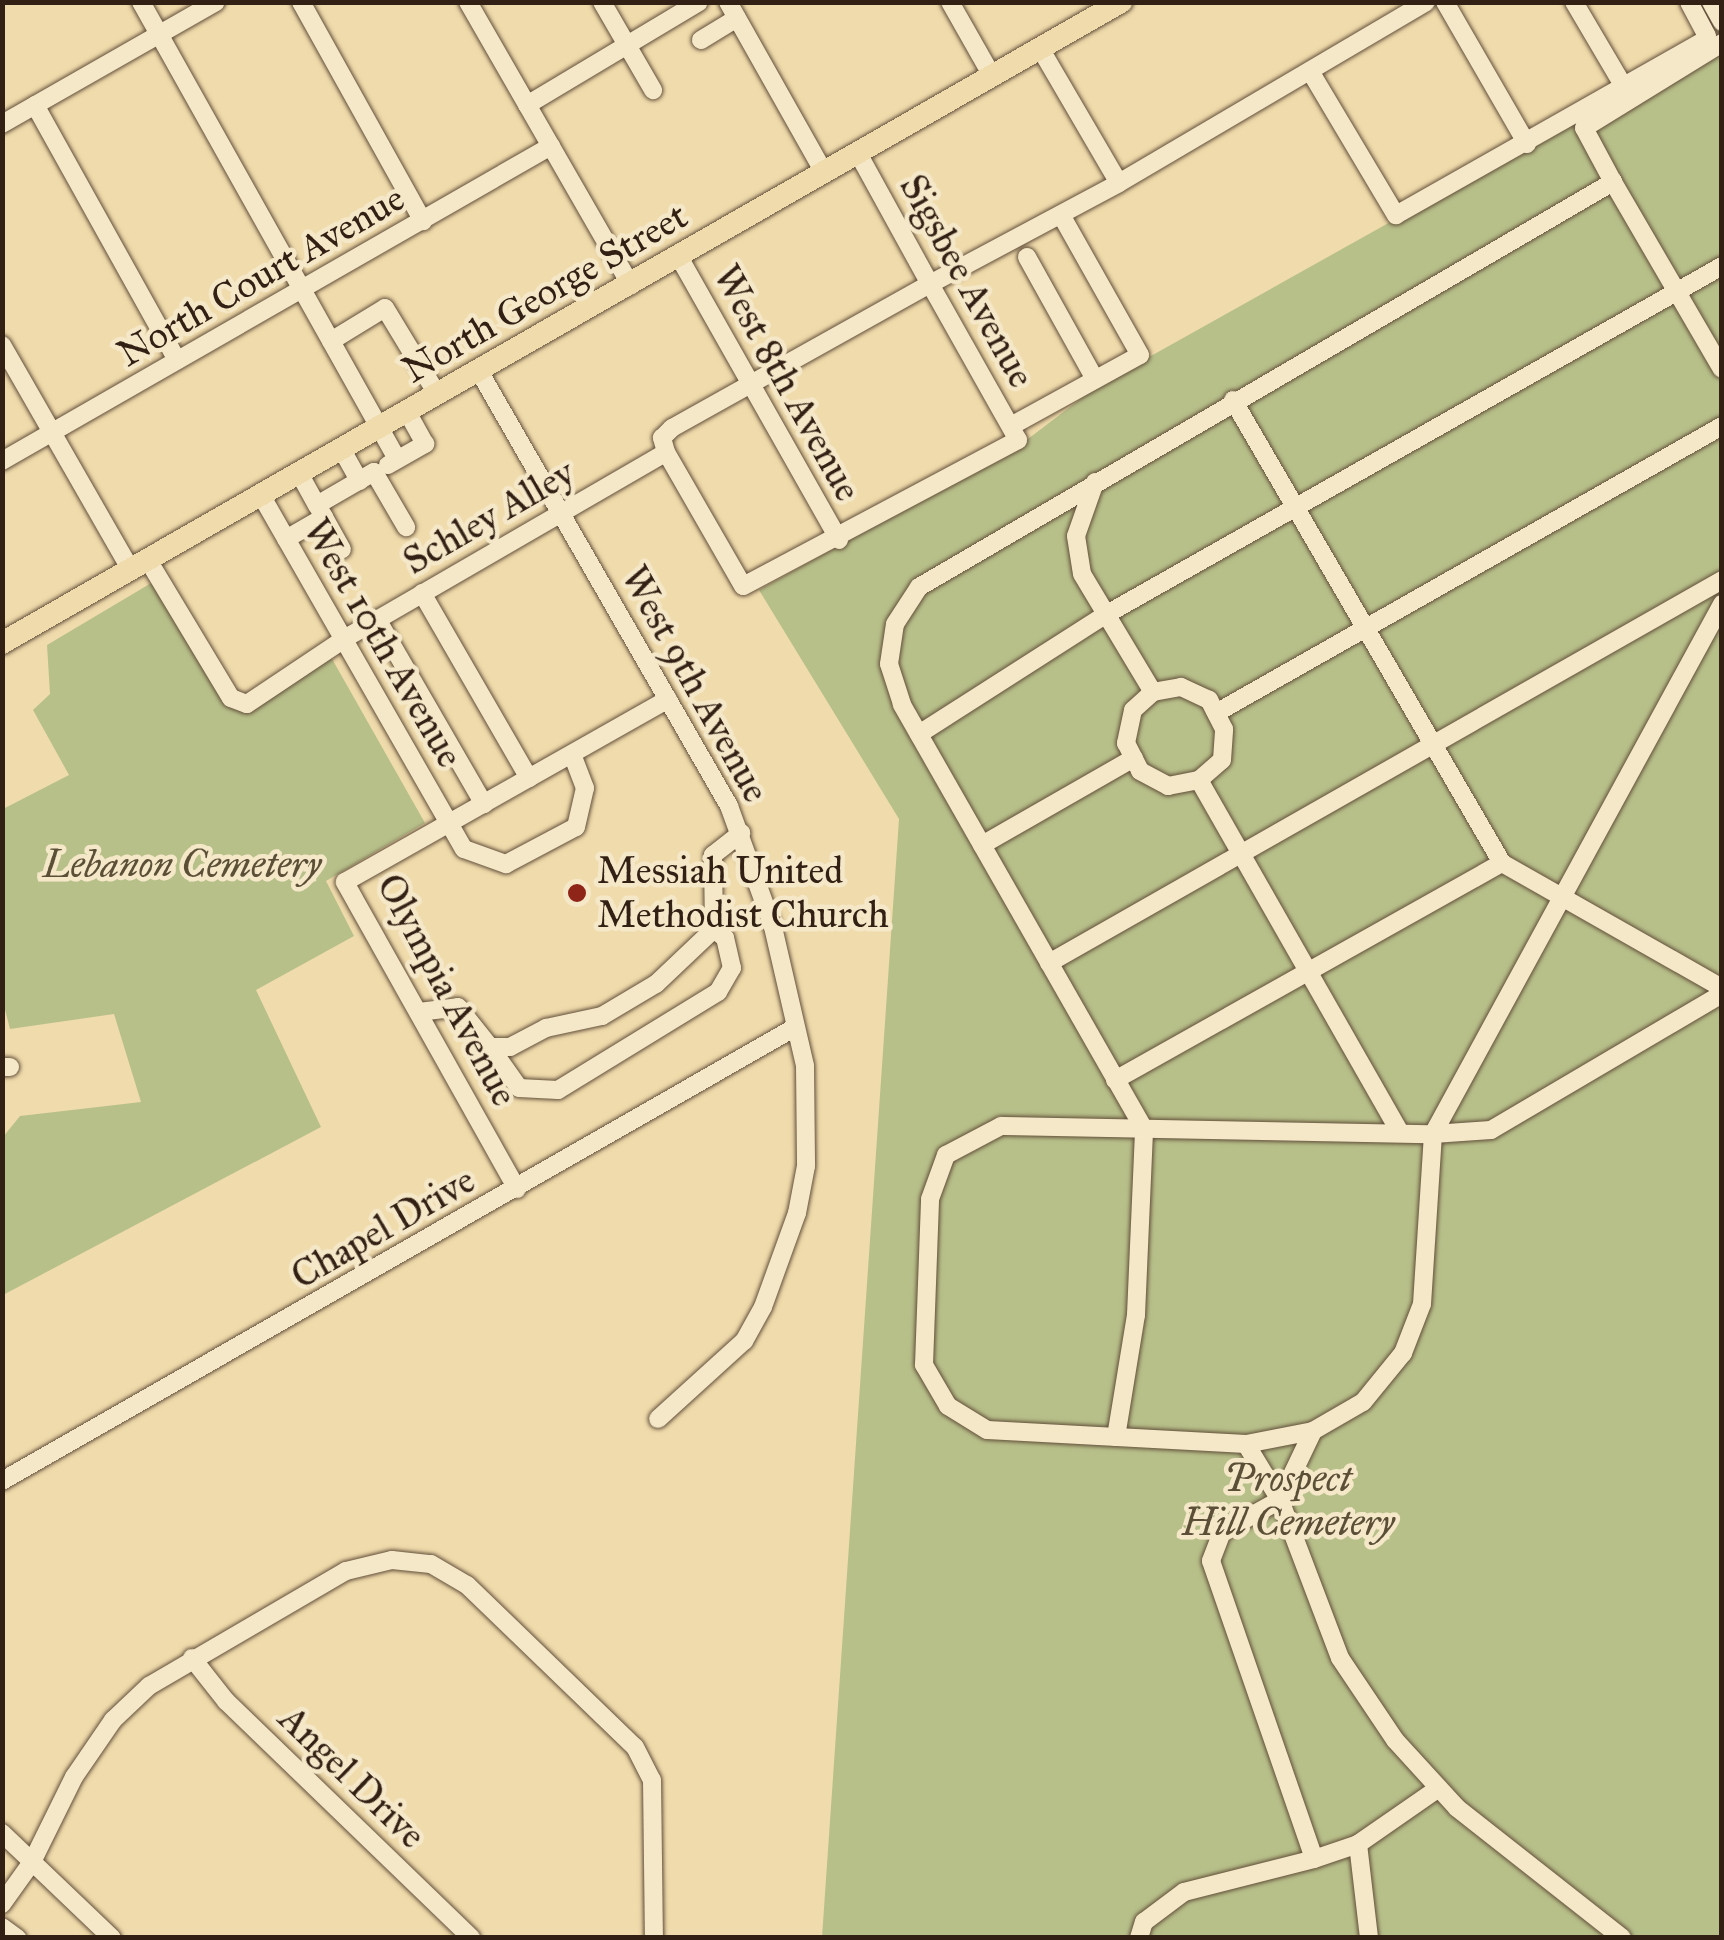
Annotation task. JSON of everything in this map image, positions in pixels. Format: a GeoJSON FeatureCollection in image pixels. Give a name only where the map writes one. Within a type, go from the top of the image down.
{"type":"FeatureCollection","features":[{"type":"Feature","properties":{"kind":"main road","name":"North George Street"},"geometry":{"type":"LineString","coordinates":[[2,642],[1122,2]]}},
{"type":"Feature","properties":{"kind":"street"},"geometry":{"type":"LineString","coordinates":[[141,2],[397,459]]}},
{"type":"Feature","properties":{"kind":"street"},"geometry":{"type":"LineString","coordinates":[[2,124],[216,2]]}},
{"type":"Feature","properties":{"kind":"street"},"geometry":{"type":"LineString","coordinates":[[301,2],[424,221]]}},
{"type":"Feature","properties":{"kind":"street"},"geometry":{"type":"LineString","coordinates":[[468,2],[630,285]]}},
{"type":"Feature","properties":{"kind":"street"},"geometry":{"type":"LineString","coordinates":[[602,2],[653,90]]}},
{"type":"Feature","properties":{"kind":"street"},"geometry":{"type":"LineString","coordinates":[[527,105],[700,2]]}},
{"type":"Feature","properties":{"kind":"street"},"geometry":{"type":"LineString","coordinates":[[950,2],[992,76]]}},
{"type":"Feature","properties":{"kind":"street"},"geometry":{"type":"LineString","coordinates":[[1060,215],[1140,354],[839,540],[743,586],[666,452],[662,438],[672,428],[930,284],[1118,184],[1426,2]]}},
{"type":"Feature","properties":{"kind":"street"},"geometry":{"type":"LineString","coordinates":[[1445,2],[1527,144]]}},
{"type":"Feature","properties":{"kind":"street"},"geometry":{"type":"LineString","coordinates":[[1574,2],[1624,87]]}},
{"type":"Feature","properties":{"kind":"street"},"geometry":{"type":"LineString","coordinates":[[1689,2],[1714,39]]}},
{"type":"Feature","properties":{"kind":"street"},"geometry":{"type":"LineString","coordinates":[[1711,2],[1722,22]]}},
{"type":"Feature","properties":{"kind":"street"},"geometry":{"type":"LineString","coordinates":[[700,40],[732,10],[825,174]]}},
{"type":"Feature","properties":{"kind":"street"},"geometry":{"type":"LineString","coordinates":[[1310,71],[1396,215],[1714,39]]}},
{"type":"Feature","properties":{"kind":"street"},"geometry":{"type":"LineString","coordinates":[[1714,39],[1584,128],[1722,369]]}},
{"type":"Feature","properties":{"kind":"street"},"geometry":{"type":"LineString","coordinates":[[1040,48],[1118,184]]}},
{"type":"Feature","properties":{"kind":"street"},"geometry":{"type":"LineString","coordinates":[[35,105],[177,360]]}},
{"type":"Feature","properties":{"kind":"street","name":"North Court Avenue"},"geometry":{"type":"LineString","coordinates":[[2,461],[300,285],[424,221],[551,146]]}},
{"type":"Feature","properties":{"kind":"street","name":"Sigsbee Avenue"},"geometry":{"type":"LineString","coordinates":[[858,155],[1015,433]]}},
{"type":"Feature","properties":{"kind":"street"},"geometry":{"type":"LineString","coordinates":[[1116,1437],[1136,1315],[1144,1129],[919,734],[889,664],[895,624],[919,588],[1232,400],[1613,182]]}},
{"type":"Feature","properties":{"kind":"street","name":"West 8th Avenue"},"geometry":{"type":"LineString","coordinates":[[680,257],[839,540]]}},
{"type":"Feature","properties":{"kind":"street"},"geometry":{"type":"LineString","coordinates":[[1027,257],[1095,379]]}},
{"type":"Feature","properties":{"kind":"street"},"geometry":{"type":"LineString","coordinates":[[919,734],[1107,614],[1722,266]]}},
{"type":"Feature","properties":{"kind":"street"},"geometry":{"type":"LineString","coordinates":[[331,341],[385,308],[438,394]]}},
{"type":"Feature","properties":{"kind":"street"},"geometry":{"type":"LineString","coordinates":[[2,345],[52,431],[140,565]]}},
{"type":"Feature","properties":{"kind":"street","name":"West 9th Avenue"},"geometry":{"type":"LineString","coordinates":[[479,371],[741,833],[773,927],[805,1066],[809,1124],[797,1213],[764,1307],[744,1341],[658,1419]]}},
{"type":"Feature","properties":{"kind":"street"},"geometry":{"type":"LineString","coordinates":[[1232,400],[1502,864],[1562,896],[1722,991],[1491,1130],[1433,1134],[1001,1126],[946,1155],[930,1199],[924,1365],[948,1406],[987,1430],[1246,1444],[1313,1431],[1363,1402],[1402,1354],[1422,1304],[1433,1134],[1562,896],[1722,604]]}},
{"type":"Feature","properties":{"kind":"street"},"geometry":{"type":"LineString","coordinates":[[286,539],[367,477],[425,444],[407,411]]}},
{"type":"Feature","properties":{"kind":"street"},"geometry":{"type":"LineString","coordinates":[[1216,713],[1722,426]]}},
{"type":"Feature","properties":{"kind":"street"},"geometry":{"type":"LineString","coordinates":[[341,448],[406,528]]}},
{"type":"Feature","properties":{"kind":"street","name":"Schley Alley"},"geometry":{"type":"LineString","coordinates":[[140,565],[231,698],[248,704],[377,619],[666,452]]}},
{"type":"Feature","properties":{"kind":"street"},"geometry":{"type":"LineString","coordinates":[[299,472],[342,549]]}},
{"type":"Feature","properties":{"kind":"street"},"geometry":{"type":"LineString","coordinates":[[1095,482],[1076,536],[1082,574],[1153,692]]}},
{"type":"Feature","properties":{"kind":"street","name":"West 10th Avenue"},"geometry":{"type":"LineString","coordinates":[[261,494],[464,849],[483,861],[524,860],[576,827],[585,808],[572,754]]}},
{"type":"Feature","properties":{"kind":"street"},"geometry":{"type":"LineString","coordinates":[[1049,964],[1722,580]]}},
{"type":"Feature","properties":{"kind":"street"},"geometry":{"type":"LineString","coordinates":[[422,594],[529,778]]}},
{"type":"Feature","properties":{"kind":"street"},"geometry":{"type":"LineString","coordinates":[[377,619],[484,804]]}},
{"type":"Feature","properties":{"kind":"street"},"geometry":{"type":"LineString","coordinates":[[1181,687],[1209,700],[1216,713],[1224,729],[1222,760],[1199,780],[1168,786],[1140,771],[1126,743],[1133,710],[1153,692],[1181,687]]}},
{"type":"Feature","properties":{"kind":"street","name":"Olympia Avenue"},"geometry":{"type":"LineString","coordinates":[[518,1188],[345,882],[668,699]]}},
{"type":"Feature","properties":{"kind":"street"},"geometry":{"type":"LineString","coordinates":[[982,846],[1134,758]]}},
{"type":"Feature","properties":{"kind":"street"},"geometry":{"type":"LineString","coordinates":[[1199,780],[1400,1133]]}},
{"type":"Feature","properties":{"kind":"street"},"geometry":{"type":"LineString","coordinates":[[490,1047],[510,1047],[546,1028],[602,1016],[656,984],[714,929],[713,856],[741,833]]}},
{"type":"Feature","properties":{"kind":"street"},"geometry":{"type":"LineString","coordinates":[[1115,1080],[1502,864]]}},
{"type":"Feature","properties":{"kind":"street"},"geometry":{"type":"LineString","coordinates":[[419,1012],[458,1007],[518,1088],[558,1090],[718,992],[732,968],[725,938],[714,929]]}},
{"type":"Feature","properties":{"kind":"street","name":"Chapel Drive"},"geometry":{"type":"LineString","coordinates":[[2,1481],[794,1028]]}},
{"type":"Feature","properties":{"kind":"street"},"geometry":{"type":"LineString","coordinates":[[1313,1431],[1280,1500],[1222,1532],[1211,1562],[1314,1859]]}},
{"type":"Feature","properties":{"kind":"street"},"geometry":{"type":"LineString","coordinates":[[1246,1444],[1280,1500],[1340,1658],[1395,1740],[1439,1788],[1622,1938]]}},
{"type":"Feature","properties":{"kind":"street"},"geometry":{"type":"LineString","coordinates":[[2,1904],[32,1862],[74,1777],[112,1720],[192,1658],[346,1570],[392,1560],[430,1564],[467,1585],[634,1747],[652,1780],[654,1938]]}},
{"type":"Feature","properties":{"kind":"street","name":"Angel Drive"},"geometry":{"type":"LineString","coordinates":[[192,1658],[226,1701],[471,1938]]}},
{"type":"Feature","properties":{"kind":"street"},"geometry":{"type":"LineString","coordinates":[[1139,1938],[1144,1922],[1184,1892],[1358,1844],[1439,1788]]}},
{"type":"Feature","properties":{"kind":"street"},"geometry":{"type":"LineString","coordinates":[[2,1833],[112,1938]]}},
{"type":"Feature","properties":{"kind":"street"},"geometry":{"type":"LineString","coordinates":[[1358,1844],[1369,1938]]}},
{"type":"Feature","properties":{"kind":"street"},"geometry":{"type":"LineString","coordinates":[[2,1927],[16,1938]]}},
{"type":"Feature","properties":{"kind":"green space","name":"Prospect Hill Cemetery"},"geometry":{"type":"Polygon","coordinates":[[[1703,3],[1721,3],[1721,1937],[822,1937],[899,819],[759,590],[1016,448],[1099,385],[1719,38],[1703,3]]]}},
{"type":"Feature","properties":{"kind":"green space","name":"Lebanon Cemetery"},"geometry":{"type":"Polygon","coordinates":[[[158,579],[234,708],[327,650],[425,823],[326,881],[354,936],[256,990],[321,1127],[3,1295],[3,1137],[20,1116],[141,1102],[114,1014],[10,1029],[2,998],[3,809],[69,775],[33,710],[50,694],[47,645],[158,579]]]}},
{"type":"Feature","properties":{"kind":"place","name":"Messiah United Methodist Church"},"geometry":{"type":"Point","coordinates":[577,893]}}]}
